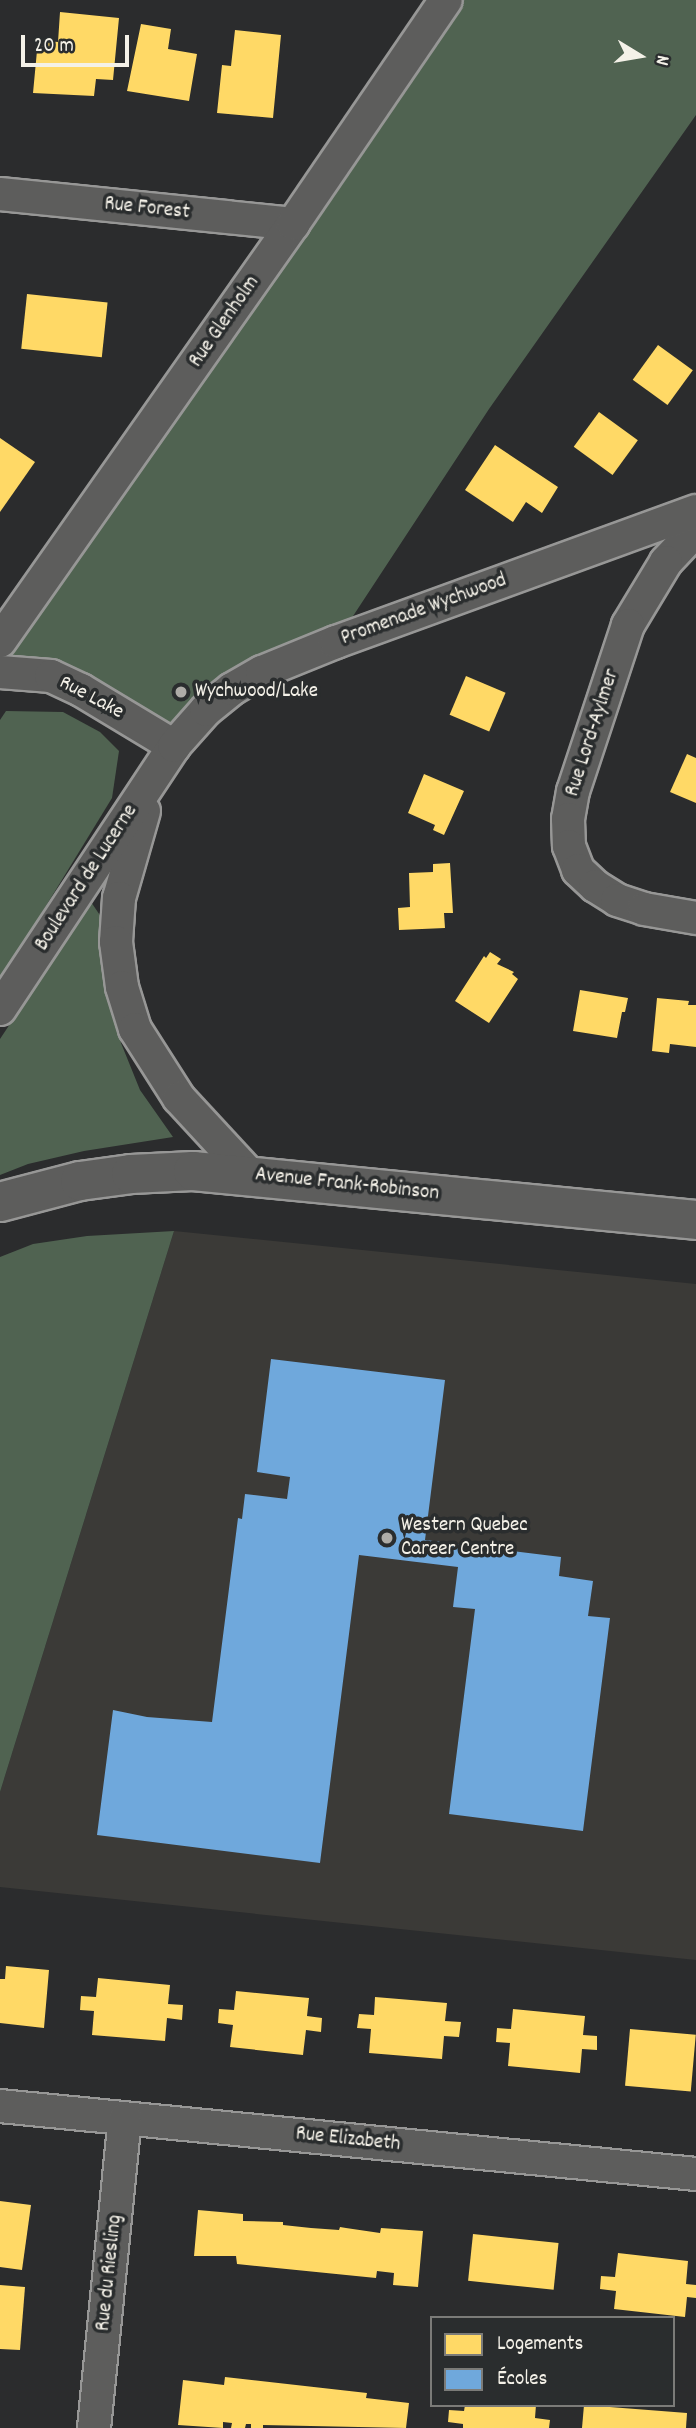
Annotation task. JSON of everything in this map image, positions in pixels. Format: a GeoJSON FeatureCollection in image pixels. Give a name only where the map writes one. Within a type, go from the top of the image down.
{"type":"FeatureCollection","features":[{"type":"Feature","properties":{"kind":"main road","name":"Avenue Frank-Robinson"},"geometry":{"type":"LineString","coordinates":[[0,1202],[80,1181],[131,1174],[193,1171],[696,1220]]}},
{"type":"Feature","properties":{"kind":"street","name":"Rue Glenholm"},"geometry":{"type":"LineString","coordinates":[[0,641],[293,224],[446,0]]}},
{"type":"Feature","properties":{"kind":"street","name":"Rue Forest"},"geometry":{"type":"LineString","coordinates":[[0,194],[293,224]]}},
{"type":"Feature","properties":{"kind":"street","name":"Promenade Wychwood"},"geometry":{"type":"LineString","coordinates":[[174,746],[206,710],[232,689],[262,672],[696,511]]}},
{"type":"Feature","properties":{"kind":"street","name":"Rue Lord-Aylmer"},"geometry":{"type":"LineString","coordinates":[[696,530],[666,562],[628,625],[573,791],[568,819],[569,846],[578,870],[595,886],[617,900],[644,909],[696,918]]}},
{"type":"Feature","properties":{"kind":"street","name":"Rue Lake"},"geometry":{"type":"LineString","coordinates":[[0,672],[51,676],[81,690],[174,746]]}},
{"type":"Feature","properties":{"kind":"street","name":"Boulevard de Lucerne"},"geometry":{"type":"LineString","coordinates":[[0,1009],[174,746]]}},
{"type":"Feature","properties":{"kind":"street"},"geometry":{"type":"LineString","coordinates":[[174,746],[147,804],[119,898],[116,942],[122,987],[135,1029],[178,1098],[250,1175]]}},
{"type":"Feature","properties":{"kind":"street","name":"Rue Elizabeth"},"geometry":{"type":"LineString","coordinates":[[0,2106],[696,2174]]}},
{"type":"Feature","properties":{"kind":"street","name":"Rue du Riesling"},"geometry":{"type":"LineString","coordinates":[[94,2428],[125,2119]]}},
{"type":"Feature","properties":{"kind":"shaded area","name":"Western Quebec Career Centre"},"geometry":{"type":"Polygon","coordinates":[[[174,1231],[696,1284],[696,1960],[0,1887],[0,1792],[174,1231]]]}},
{"type":"Feature","properties":{"kind":"green space"},"geometry":{"type":"Polygon","coordinates":[[[446,0],[696,0],[696,115],[489,409],[336,642],[262,672],[174,746],[151,731],[0,672],[0,641],[446,0]]]}},
{"type":"Feature","properties":{"kind":"green space"},"geometry":{"type":"Polygon","coordinates":[[[6,711],[63,712],[100,732],[119,751],[112,798],[0,981],[0,720],[6,711]]]}},
{"type":"Feature","properties":{"kind":"green space"},"geometry":{"type":"Polygon","coordinates":[[[91,902],[112,933],[111,989],[121,1043],[140,1090],[173,1137],[84,1151],[28,1164],[0,1175],[0,1039],[91,902]]]}},
{"type":"Feature","properties":{"kind":"green space"},"geometry":{"type":"Polygon","coordinates":[[[174,1231],[0,1792],[0,1257],[33,1244],[87,1236],[174,1231]]]}},
{"type":"Feature","properties":{"kind":"building: Logements"},"geometry":{"type":"Polygon","coordinates":[[[60,12],[119,18],[113,80],[96,79],[94,96],[33,93],[38,40],[58,42],[60,12]]]}},
{"type":"Feature","properties":{"kind":"building: Logements"},"geometry":{"type":"Polygon","coordinates":[[[141,24],[171,29],[168,49],[197,54],[189,101],[127,91],[141,24]]]}},
{"type":"Feature","properties":{"kind":"building: Logements"},"geometry":{"type":"Polygon","coordinates":[[[235,30],[281,35],[273,118],[217,113],[222,65],[231,66],[235,30]]]}},
{"type":"Feature","properties":{"kind":"building: Logements"},"geometry":{"type":"Polygon","coordinates":[[[27,294],[108,302],[102,357],[21,349],[27,294]]]}},
{"type":"Feature","properties":{"kind":"building: Logements"},"geometry":{"type":"Polygon","coordinates":[[[658,345],[693,370],[668,405],[633,380],[658,345]]]}},
{"type":"Feature","properties":{"kind":"building: Logements"},"geometry":{"type":"Polygon","coordinates":[[[599,412],[638,440],[613,475],[574,447],[599,412]]]}},
{"type":"Feature","properties":{"kind":"building: Logements"},"geometry":{"type":"Polygon","coordinates":[[[0,438],[35,462],[0,512],[0,438]]]}},
{"type":"Feature","properties":{"kind":"building: Logements"},"geometry":{"type":"Polygon","coordinates":[[[495,445],[558,487],[542,513],[526,502],[513,522],[465,490],[495,445]]]}},
{"type":"Feature","properties":{"kind":"building: Logements"},"geometry":{"type":"Polygon","coordinates":[[[466,676],[506,693],[489,731],[450,715],[466,676]]]}},
{"type":"Feature","properties":{"kind":"building: Logements"},"geometry":{"type":"Polygon","coordinates":[[[687,754],[696,758],[696,803],[670,792],[687,754]]]}},
{"type":"Feature","properties":{"kind":"building: Logements"},"geometry":{"type":"Polygon","coordinates":[[[424,774],[464,791],[444,835],[433,830],[435,825],[408,813],[424,774]]]}},
{"type":"Feature","properties":{"kind":"building: Logements"},"geometry":{"type":"Polygon","coordinates":[[[450,863],[453,913],[444,913],[445,928],[399,930],[398,908],[410,907],[409,873],[433,872],[433,864],[450,863]]]}},
{"type":"Feature","properties":{"kind":"building: Logements"},"geometry":{"type":"Polygon","coordinates":[[[490,952],[501,959],[497,964],[514,972],[512,974],[518,979],[489,1023],[455,1001],[484,956],[486,958],[490,952]]]}},
{"type":"Feature","properties":{"kind":"building: Logements"},"geometry":{"type":"Polygon","coordinates":[[[580,990],[628,998],[617,1038],[573,1031],[580,990]]]}},
{"type":"Feature","properties":{"kind":"building: Logements"},"geometry":{"type":"Polygon","coordinates":[[[657,998],[689,1001],[688,1005],[696,1005],[696,1047],[670,1044],[669,1053],[652,1051],[657,998]]]}},
{"type":"Feature","properties":{"kind":"building: Logements"},"geometry":{"type":"Polygon","coordinates":[[[6,1966],[49,1970],[44,2028],[0,2023],[0,1979],[5,1979],[6,1966]]]}},
{"type":"Feature","properties":{"kind":"building: Logements"},"geometry":{"type":"Polygon","coordinates":[[[98,1978],[170,1985],[168,2004],[183,2005],[182,2020],[167,2018],[165,2041],[92,2035],[94,2011],[80,2010],[81,1996],[96,1997],[98,1978]]]}},
{"type":"Feature","properties":{"kind":"building: Logements"},"geometry":{"type":"Polygon","coordinates":[[[236,1991],[309,1998],[307,2016],[322,2018],[321,2032],[306,2030],[303,2055],[230,2047],[233,2025],[218,2023],[219,2009],[234,2010],[236,1991]]]}},
{"type":"Feature","properties":{"kind":"building: Logements"},"geometry":{"type":"Polygon","coordinates":[[[375,1997],[447,2003],[445,2021],[461,2022],[459,2037],[444,2036],[442,2059],[369,2053],[371,2029],[357,2028],[359,2014],[374,2015],[375,1997]]]}},
{"type":"Feature","properties":{"kind":"building: Logements"},"geometry":{"type":"Polygon","coordinates":[[[513,2009],[585,2016],[583,2035],[597,2036],[597,2050],[582,2049],[580,2073],[508,2066],[510,2043],[496,2042],[497,2028],[511,2029],[513,2009]]]}},
{"type":"Feature","properties":{"kind":"building: Logements"},"geometry":{"type":"Polygon","coordinates":[[[630,2029],[696,2035],[691,2092],[625,2086],[630,2029]]]}},
{"type":"Feature","properties":{"kind":"building: Logements"},"geometry":{"type":"Polygon","coordinates":[[[0,2201],[31,2205],[22,2270],[0,2267],[0,2201]]]}},
{"type":"Feature","properties":{"kind":"building: Logements"},"geometry":{"type":"Polygon","coordinates":[[[198,2210],[243,2214],[243,2221],[283,2222],[283,2225],[311,2228],[339,2230],[340,2227],[380,2233],[381,2228],[423,2231],[418,2287],[393,2285],[394,2273],[377,2271],[376,2278],[237,2264],[236,2256],[194,2256],[198,2210]]]}},
{"type":"Feature","properties":{"kind":"building: Logements"},"geometry":{"type":"Polygon","coordinates":[[[473,2234],[559,2243],[554,2290],[468,2281],[473,2234]]]}},
{"type":"Feature","properties":{"kind":"building: Logements"},"geometry":{"type":"Polygon","coordinates":[[[618,2253],[688,2261],[686,2284],[696,2285],[696,2298],[687,2297],[685,2317],[614,2309],[616,2291],[600,2289],[601,2276],[615,2277],[618,2253]]]}},
{"type":"Feature","properties":{"kind":"building: Logements"},"geometry":{"type":"Polygon","coordinates":[[[0,2285],[25,2287],[20,2350],[0,2349],[0,2285]]]}},
{"type":"Feature","properties":{"kind":"building: Logements"},"geometry":{"type":"Polygon","coordinates":[[[225,2377],[367,2393],[366,2398],[409,2403],[406,2428],[263,2425],[263,2428],[251,2428],[251,2424],[246,2424],[245,2428],[231,2428],[232,2423],[223,2422],[223,2428],[178,2425],[183,2380],[224,2385],[225,2377]]]}},
{"type":"Feature","properties":{"kind":"building: Logements"},"geometry":{"type":"Polygon","coordinates":[[[465,2407],[536,2407],[535,2418],[550,2420],[549,2428],[463,2428],[463,2424],[448,2422],[449,2410],[464,2411],[465,2407]]]}},
{"type":"Feature","properties":{"kind":"building: Logements"},"geometry":{"type":"Polygon","coordinates":[[[584,2407],[687,2413],[686,2428],[582,2428],[584,2407]]]}},
{"type":"Feature","properties":{"kind":"building: Écoles"},"geometry":{"type":"Polygon","coordinates":[[[271,1359],[445,1380],[425,1540],[561,1557],[559,1576],[593,1581],[588,1616],[610,1618],[583,1831],[449,1814],[475,1609],[453,1607],[458,1567],[359,1555],[320,1863],[97,1835],[113,1710],[147,1717],[212,1722],[238,1518],[242,1519],[245,1494],[287,1499],[290,1477],[257,1472],[271,1359]]]}},
{"type":"Feature","properties":{"kind":"place","name":"Wychwood/Lake"},"geometry":{"type":"Point","coordinates":[181,692]}},
{"type":"Feature","properties":{"kind":"place","name":"Western Quebec Career Centre"},"geometry":{"type":"Point","coordinates":[387,1538]}}]}
